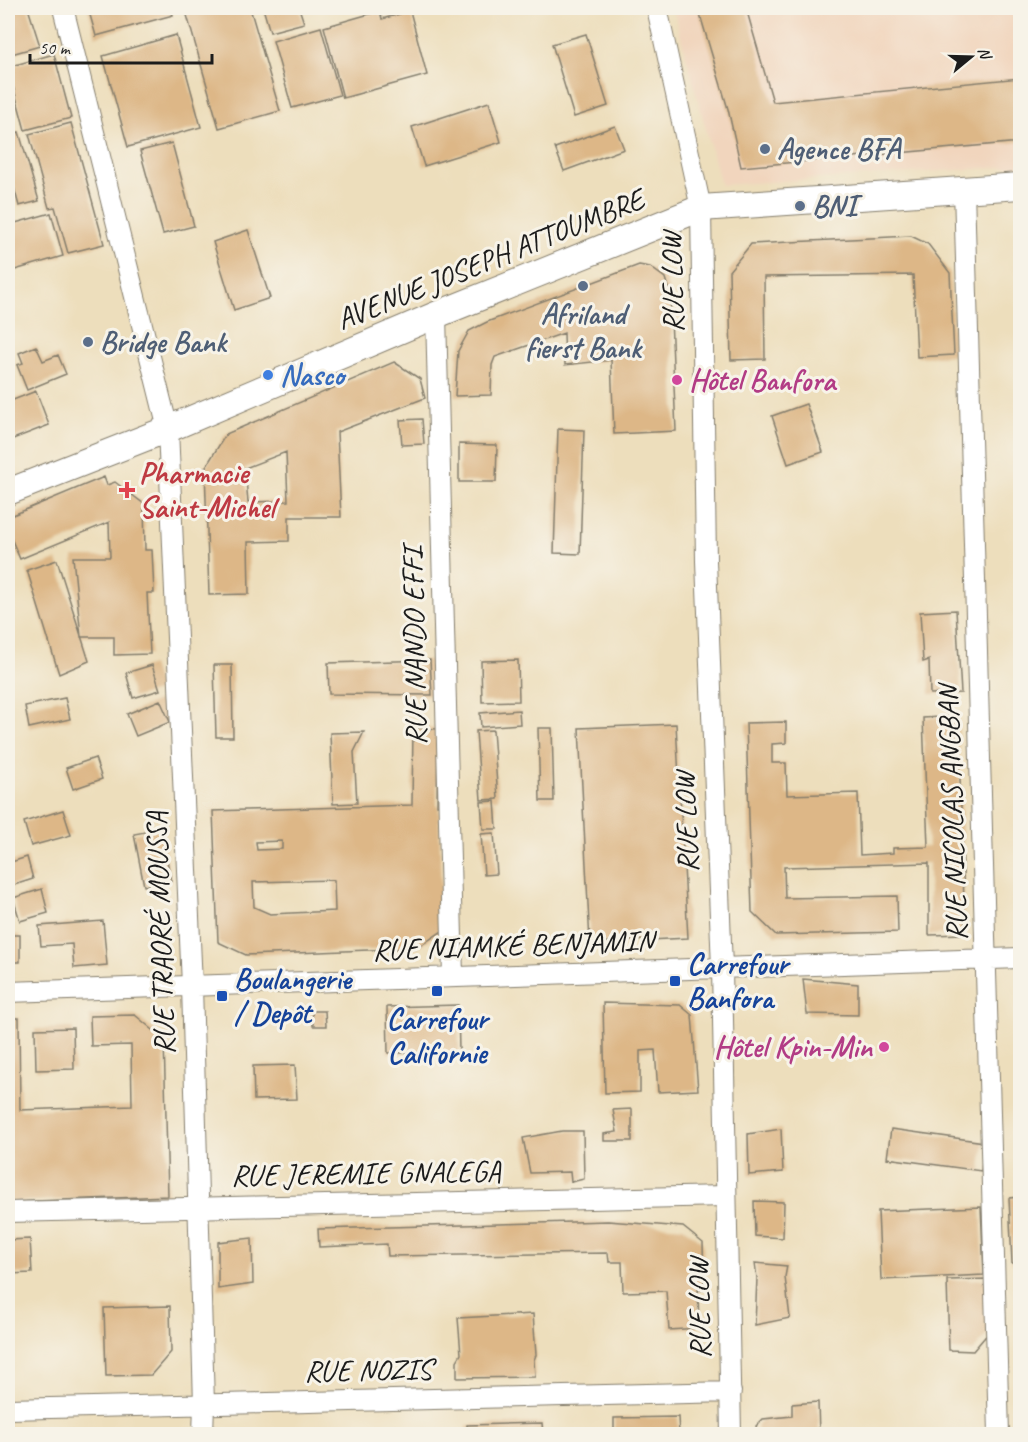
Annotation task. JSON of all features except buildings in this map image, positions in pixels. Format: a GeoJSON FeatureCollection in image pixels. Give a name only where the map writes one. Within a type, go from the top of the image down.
{"type":"FeatureCollection","features":[{"type":"Feature","properties":{"kind":"street","name":"RUE TRAORÉ MOUSSA"},"geometry":{"type":"LineString","coordinates":[[63,8],[168,429],[192,986],[203,1434]]}},
{"type":"Feature","properties":{"kind":"street","name":"RUE LOW"},"geometry":{"type":"LineString","coordinates":[[657,8],[701,208],[706,561],[722,968],[732,1434]]}},
{"type":"Feature","properties":{"kind":"street","name":"AVENUE JOSEPH ATTOUMBRE"},"geometry":{"type":"LineString","coordinates":[[8,492],[168,429],[436,315],[701,208],[1020,186]]}},
{"type":"Feature","properties":{"kind":"street","name":"RUE NICOLAS ANGBAN"},"geometry":{"type":"LineString","coordinates":[[964,189],[999,1434]]}},
{"type":"Feature","properties":{"kind":"street","name":"RUE NANDO EFFI"},"geometry":{"type":"LineString","coordinates":[[436,315],[453,977]]}},
{"type":"Feature","properties":{"kind":"street","name":"RUE NIAMKÉ BENJAMIN"},"geometry":{"type":"LineString","coordinates":[[8,992],[1020,958]]}},
{"type":"Feature","properties":{"kind":"street","name":"RUE JEREMIE GNALEGA"},"geometry":{"type":"LineString","coordinates":[[8,1212],[726,1196]]}},
{"type":"Feature","properties":{"kind":"street","name":"RUE NOZIS"},"geometry":{"type":"LineString","coordinates":[[8,1409],[730,1392]]}},
{"type":"Feature","properties":{"kind":"shaded area"},"geometry":{"type":"Polygon","coordinates":[[[673,8],[1020,8],[1020,166],[721,185],[673,8]]]}},
{"type":"Feature","properties":{"kind":"place","name":"Agence BFA"},"geometry":{"type":"Point","coordinates":[765,149]}},
{"type":"Feature","properties":{"kind":"place","name":"BNI"},"geometry":{"type":"Point","coordinates":[800,206]}},
{"type":"Feature","properties":{"kind":"place","name":"Afriland fierst Bank"},"geometry":{"type":"Point","coordinates":[583,286]}},
{"type":"Feature","properties":{"kind":"place","name":"Bridge Bank"},"geometry":{"type":"Point","coordinates":[88,342]}},
{"type":"Feature","properties":{"kind":"place","name":"Nasco"},"geometry":{"type":"Point","coordinates":[268,375]}},
{"type":"Feature","properties":{"kind":"place","name":"Hôtel Banfora"},"geometry":{"type":"Point","coordinates":[677,380]}},
{"type":"Feature","properties":{"kind":"place","name":"Pharmacie Saint-Michel"},"geometry":{"type":"Point","coordinates":[127,490]}},
{"type":"Feature","properties":{"kind":"place","name":"Carrefour Banfora"},"geometry":{"type":"Point","coordinates":[675,981]}},
{"type":"Feature","properties":{"kind":"place","name":"Carrefour Californie"},"geometry":{"type":"Point","coordinates":[437,991]}},
{"type":"Feature","properties":{"kind":"place","name":"Boulangerie / Depôt"},"geometry":{"type":"Point","coordinates":[222,996]}},
{"type":"Feature","properties":{"kind":"place","name":"Hôtel Kpin-Min"},"geometry":{"type":"Point","coordinates":[884,1047]}}]}
